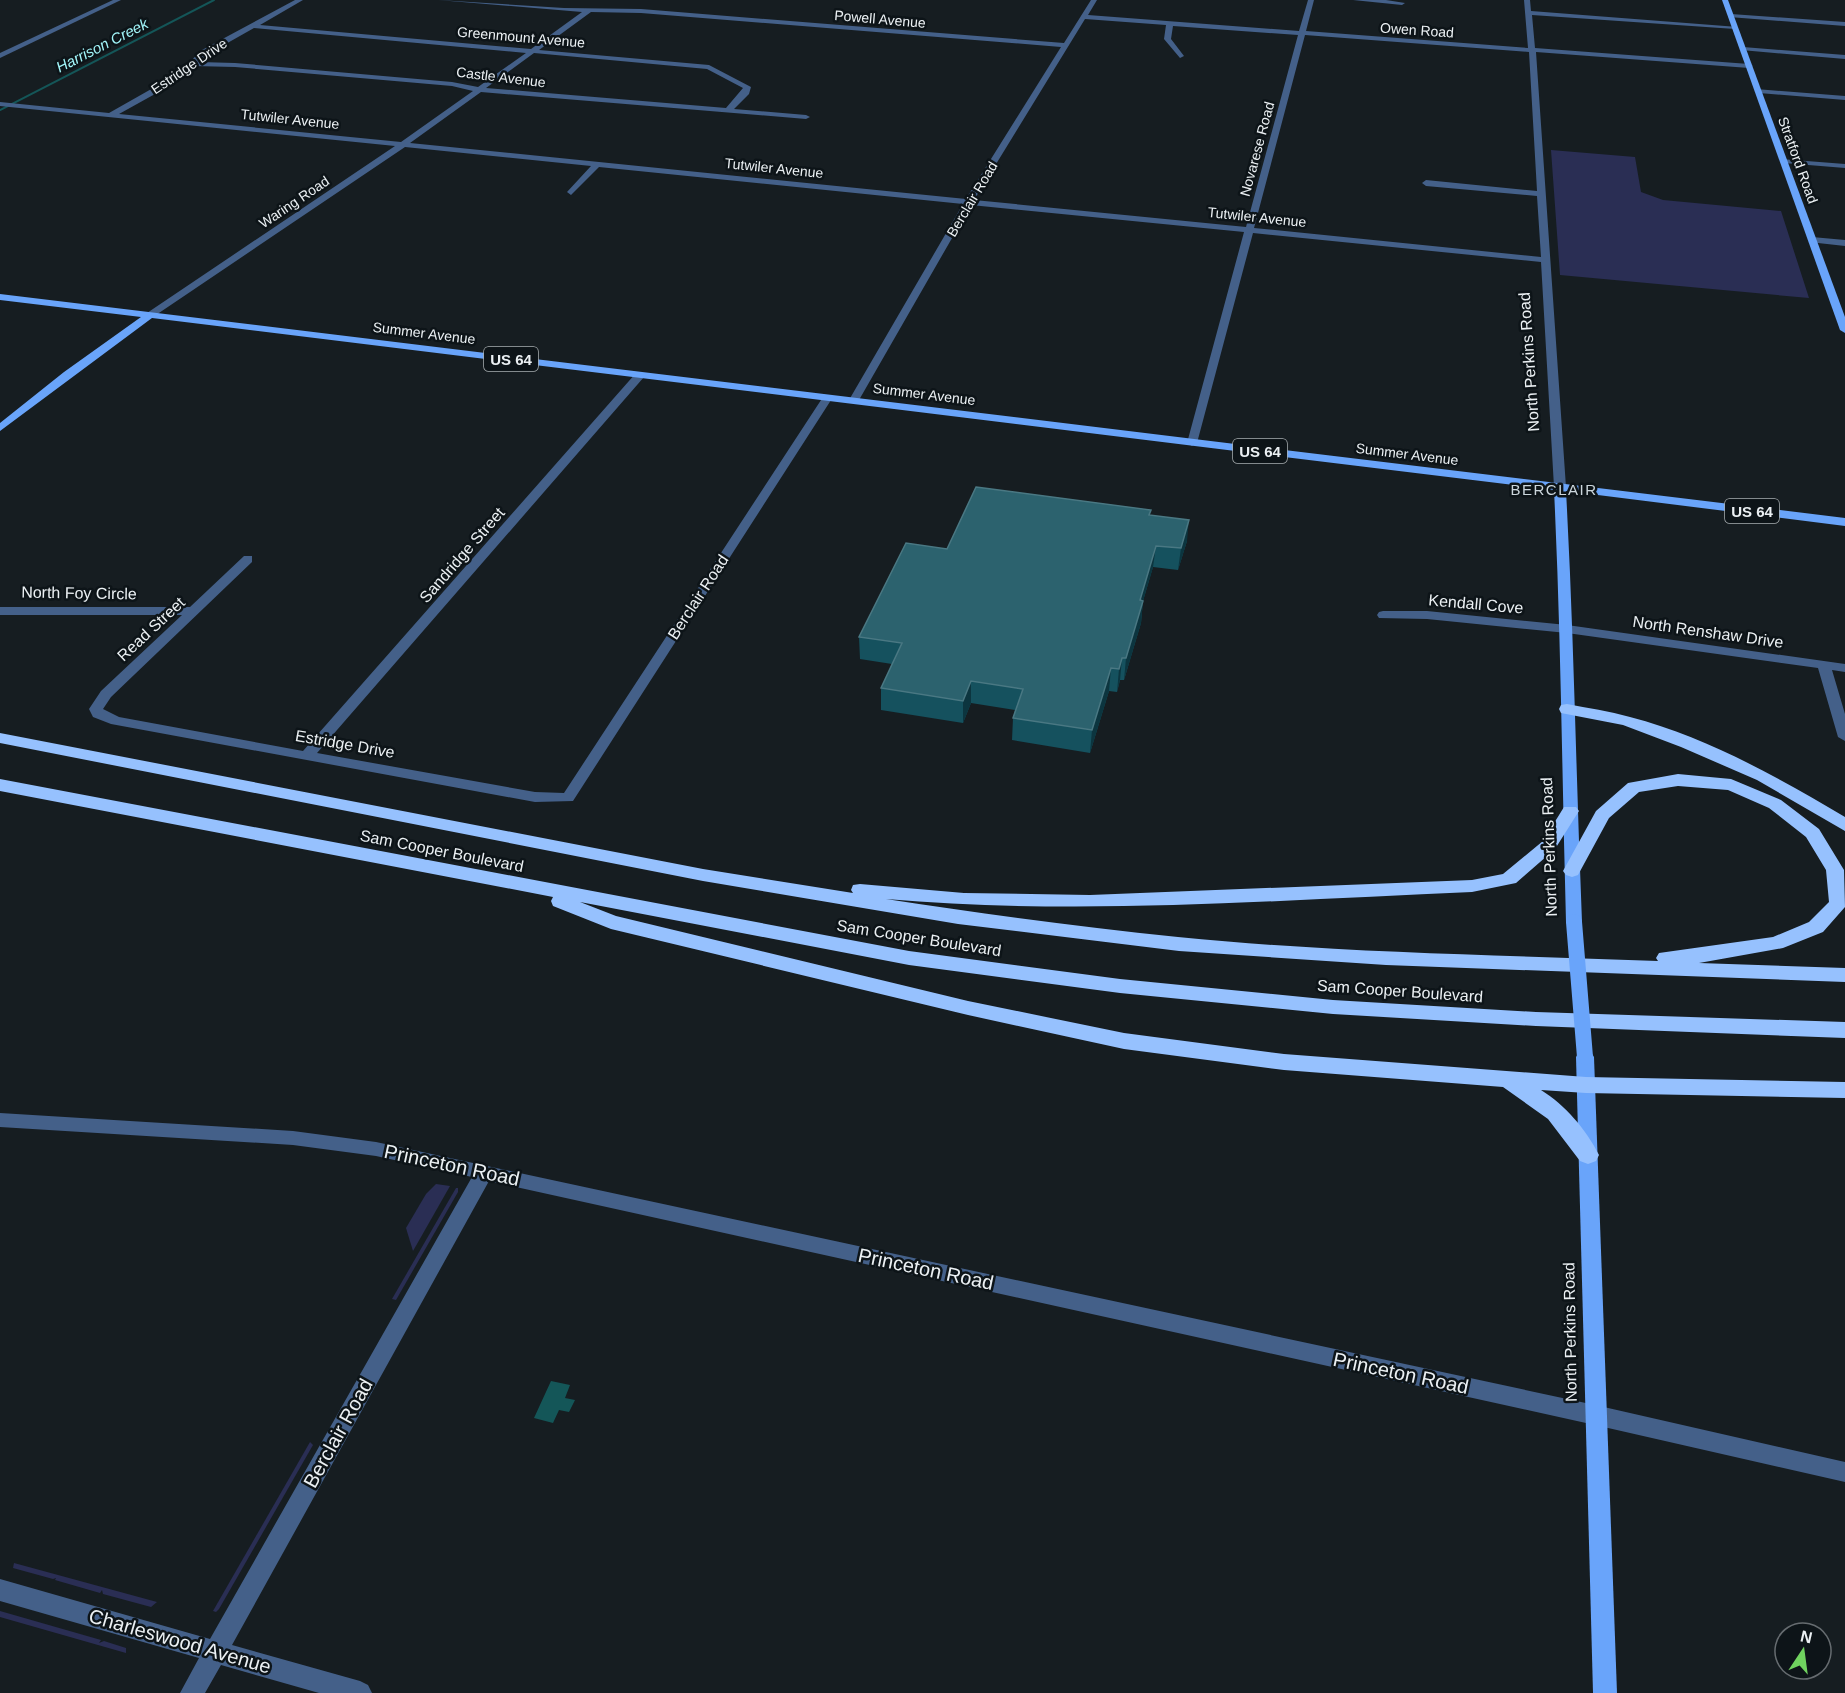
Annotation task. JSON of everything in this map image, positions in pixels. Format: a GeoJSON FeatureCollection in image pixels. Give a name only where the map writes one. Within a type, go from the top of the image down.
{"type":"FeatureCollection","features":[{"type":"Feature","properties":{"kind":"highway"},"geometry":{"type":"LineString","coordinates":[[1567,709],[1627,721],[1687,743],[1763,776],[1845,825]]}},
{"type":"Feature","properties":{"kind":"highway","name":"Sam Cooper Boulevard"},"geometry":{"type":"LineString","coordinates":[[0,738],[729,879],[958,917],[1179,944],[1386,958],[1845,975]]}},
{"type":"Feature","properties":{"kind":"highway"},"geometry":{"type":"LineString","coordinates":[[1546,964],[1697,956],[1776,943],[1816,927],[1838,903],[1835,870],[1813,833],[1775,804],[1731,785],[1678,780],[1634,787],[1602,815],[1572,870]]}},
{"type":"Feature","properties":{"kind":"highway","name":"Sam Cooper Boulevard"},"geometry":{"type":"LineString","coordinates":[[0,785],[909,958],[1120,986],[1357,1008],[1536,1019],[1845,1030]]}},
{"type":"Feature","properties":{"kind":"highway"},"geometry":{"type":"LineString","coordinates":[[729,879],[964,899],[1090,901],[1472,886],[1509,879],[1549,845],[1570,812]]}},
{"type":"Feature","properties":{"kind":"highway"},"geometry":{"type":"LineString","coordinates":[[522,886],[611,922],[968,1008],[1124,1041],[1284,1062],[1501,1078],[1586,1094],[1845,1090]]}},
{"type":"Feature","properties":{"kind":"highway"},"geometry":{"type":"LineString","coordinates":[[1501,1078],[1538,1096],[1566,1122],[1588,1155]]}},
{"type":"Feature","properties":{"kind":"main road","name":"Stratford Road"},"geometry":{"type":"LineString","coordinates":[[1725,0],[1845,330]]}},
{"type":"Feature","properties":{"kind":"main road","name":"Summer Avenue"},"geometry":{"type":"LineString","coordinates":[[0,297],[1845,522]]}},
{"type":"Feature","properties":{"kind":"main road","name":"Waring Road"},"geometry":{"type":"LineString","coordinates":[[0,428],[68,374],[150,315]]}},
{"type":"Feature","properties":{"kind":"main road","name":"North Perkins Road"},"geometry":{"type":"LineString","coordinates":[[1560,487],[1567,629],[1567,709],[1574,922],[1585,1057],[1605,1693]]}},
{"type":"Feature","properties":{"kind":"street"},"geometry":{"type":"LineString","coordinates":[[0,56],[118,0]]}},
{"type":"Feature","properties":{"kind":"street","name":"Estridge Drive"},"geometry":{"type":"LineString","coordinates":[[111,115],[172,81],[205,52],[300,0]]}},
{"type":"Feature","properties":{"kind":"street","name":"Powell Avenue"},"geometry":{"type":"LineString","coordinates":[[441,0],[590,10],[641,11],[1065,45]]}},
{"type":"Feature","properties":{"kind":"street","name":"Waring Road"},"geometry":{"type":"LineString","coordinates":[[150,315],[404,144],[603,0]]}},
{"type":"Feature","properties":{"kind":"street","name":"Berclair Road"},"geometry":{"type":"LineString","coordinates":[[854,400],[969,201],[1094,0]]}},
{"type":"Feature","properties":{"kind":"street","name":"Novarese Road"},"geometry":{"type":"LineString","coordinates":[[1192,443],[1311,0]]}},
{"type":"Feature","properties":{"kind":"street"},"geometry":{"type":"LineString","coordinates":[[1356,0],[1402,3]]}},
{"type":"Feature","properties":{"kind":"street","name":"North Perkins Road"},"geometry":{"type":"LineString","coordinates":[[1527,0],[1560,487]]}},
{"type":"Feature","properties":{"kind":"street"},"geometry":{"type":"LineString","coordinates":[[1527,13],[1736,27]]}},
{"type":"Feature","properties":{"kind":"street"},"geometry":{"type":"LineString","coordinates":[[1731,16],[1845,24]]}},
{"type":"Feature","properties":{"kind":"street","name":"Owen Road"},"geometry":{"type":"LineString","coordinates":[[1083,17],[1749,66]]}},
{"type":"Feature","properties":{"kind":"street"},"geometry":{"type":"LineString","coordinates":[[1170,24],[1167,39],[1175,46],[1180,56]]}},
{"type":"Feature","properties":{"kind":"street","name":"Greenmount Avenue"},"geometry":{"type":"LineString","coordinates":[[253,26],[709,67],[747,87],[746,92],[726,112]]}},
{"type":"Feature","properties":{"kind":"street"},"geometry":{"type":"LineString","coordinates":[[1743,49],[1845,57]]}},
{"type":"Feature","properties":{"kind":"street","name":"Castle Avenue"},"geometry":{"type":"LineString","coordinates":[[194,64],[235,65],[452,84],[481,90],[806,117]]}},
{"type":"Feature","properties":{"kind":"street"},"geometry":{"type":"LineString","coordinates":[[1759,91],[1845,98]]}},
{"type":"Feature","properties":{"kind":"street","name":"Tutwiler Avenue"},"geometry":{"type":"LineString","coordinates":[[0,104],[1545,260]]}},
{"type":"Feature","properties":{"kind":"street"},"geometry":{"type":"LineString","coordinates":[[1784,161],[1845,166]]}},
{"type":"Feature","properties":{"kind":"street"},"geometry":{"type":"LineString","coordinates":[[571,192],[597,164]]}},
{"type":"Feature","properties":{"kind":"street"},"geometry":{"type":"LineString","coordinates":[[1426,183],[1541,194]]}},
{"type":"Feature","properties":{"kind":"street"},"geometry":{"type":"LineString","coordinates":[[1812,240],[1845,243]]}},
{"type":"Feature","properties":{"kind":"street","name":"Sandridge Street"},"geometry":{"type":"LineString","coordinates":[[307,755],[640,375]]}},
{"type":"Feature","properties":{"kind":"street","name":"Berclair Road"},"geometry":{"type":"LineString","coordinates":[[568,798],[828,397]]}},
{"type":"Feature","properties":{"kind":"street","name":"Read Street"},"geometry":{"type":"LineString","coordinates":[[116,721],[98,714],[96,709],[99,702],[248,559]]}},
{"type":"Feature","properties":{"kind":"street","name":"North Foy Circle"},"geometry":{"type":"LineString","coordinates":[[0,610],[193,611]]}},
{"type":"Feature","properties":{"kind":"street","name":"Kendall Cove"},"geometry":{"type":"LineString","coordinates":[[1383,615],[1427,615],[1567,629]]}},
{"type":"Feature","properties":{"kind":"street","name":"North Renshaw Drive"},"geometry":{"type":"LineString","coordinates":[[1567,629],[1845,668]]}},
{"type":"Feature","properties":{"kind":"street"},"geometry":{"type":"LineString","coordinates":[[1824,665],[1845,737]]}},
{"type":"Feature","properties":{"kind":"street","name":"Estridge Drive"},"geometry":{"type":"LineString","coordinates":[[116,721],[536,797],[568,798]]}},
{"type":"Feature","properties":{"kind":"street","name":"Princeton Road"},"geometry":{"type":"LineString","coordinates":[[0,1120],[324,1141],[485,1173],[1595,1415],[1845,1472]]}},
{"type":"Feature","properties":{"kind":"street","name":"Berclair Road"},"geometry":{"type":"LineString","coordinates":[[192,1693],[485,1173]]}},
{"type":"Feature","properties":{"kind":"street","name":"Charleswood Avenue"},"geometry":{"type":"LineString","coordinates":[[0,1590],[360,1693]]}},
{"type":"Feature","properties":{"kind":"shaded area"},"geometry":{"type":"Polygon","coordinates":[[[1551,150],[1635,157],[1641,192],[1663,200],[1781,211],[1809,298],[1560,275],[1551,150]]]}},
{"type":"Feature","properties":{"kind":"shaded area"},"geometry":{"type":"Polygon","coordinates":[[[436,1184],[450,1186],[413,1251],[406,1228],[426,1194],[436,1184]]]}},
{"type":"Feature","properties":{"kind":"shaded area"},"geometry":{"type":"Polygon","coordinates":[[[456,1188],[458,1192],[396,1300],[392,1299],[456,1188]]]}},
{"type":"Feature","properties":{"kind":"shaded area"},"geometry":{"type":"Polygon","coordinates":[[[551,1381],[570,1385],[565,1398],[575,1400],[569,1412],[559,1410],[553,1423],[534,1418],[551,1381]]]}},
{"type":"Feature","properties":{"kind":"shaded area"},"geometry":{"type":"Polygon","coordinates":[[[310,1442],[313,1445],[219,1609],[216,1612],[213,1611],[310,1442]]]}},
{"type":"Feature","properties":{"kind":"shaded area"},"geometry":{"type":"Polygon","coordinates":[[[14,1563],[157,1602],[151,1607],[103,1594],[102,1590],[100,1593],[55,1580],[56,1578],[13,1568],[14,1563]]]}},
{"type":"Feature","properties":{"kind":"shaded area"},"geometry":{"type":"Polygon","coordinates":[[[0,1611],[101,1640],[99,1643],[104,1641],[126,1648],[126,1653],[0,1617],[0,1611]]]}},
{"type":"Feature","properties":{"kind":"building"},"geometry":{"type":"Polygon","coordinates":[[[976,487],[1151,510],[1149,515],[1189,520],[1181,548],[1156,546],[1126,658],[1122,658],[1119,669],[1111,668],[1092,730],[1013,718],[1023,689],[971,681],[963,701],[881,688],[902,643],[859,637],[906,543],[947,549],[976,487]]]}},
{"type":"Feature","properties":{"kind":"waterway","name":"Harrison Creek"},"geometry":{"type":"LineString","coordinates":[[0,110],[214,0]]}},
{"type":"Feature","properties":{"kind":"district","name":"BERCLAIR"},"geometry":{"type":"Point","coordinates":[1554,489]}}]}
